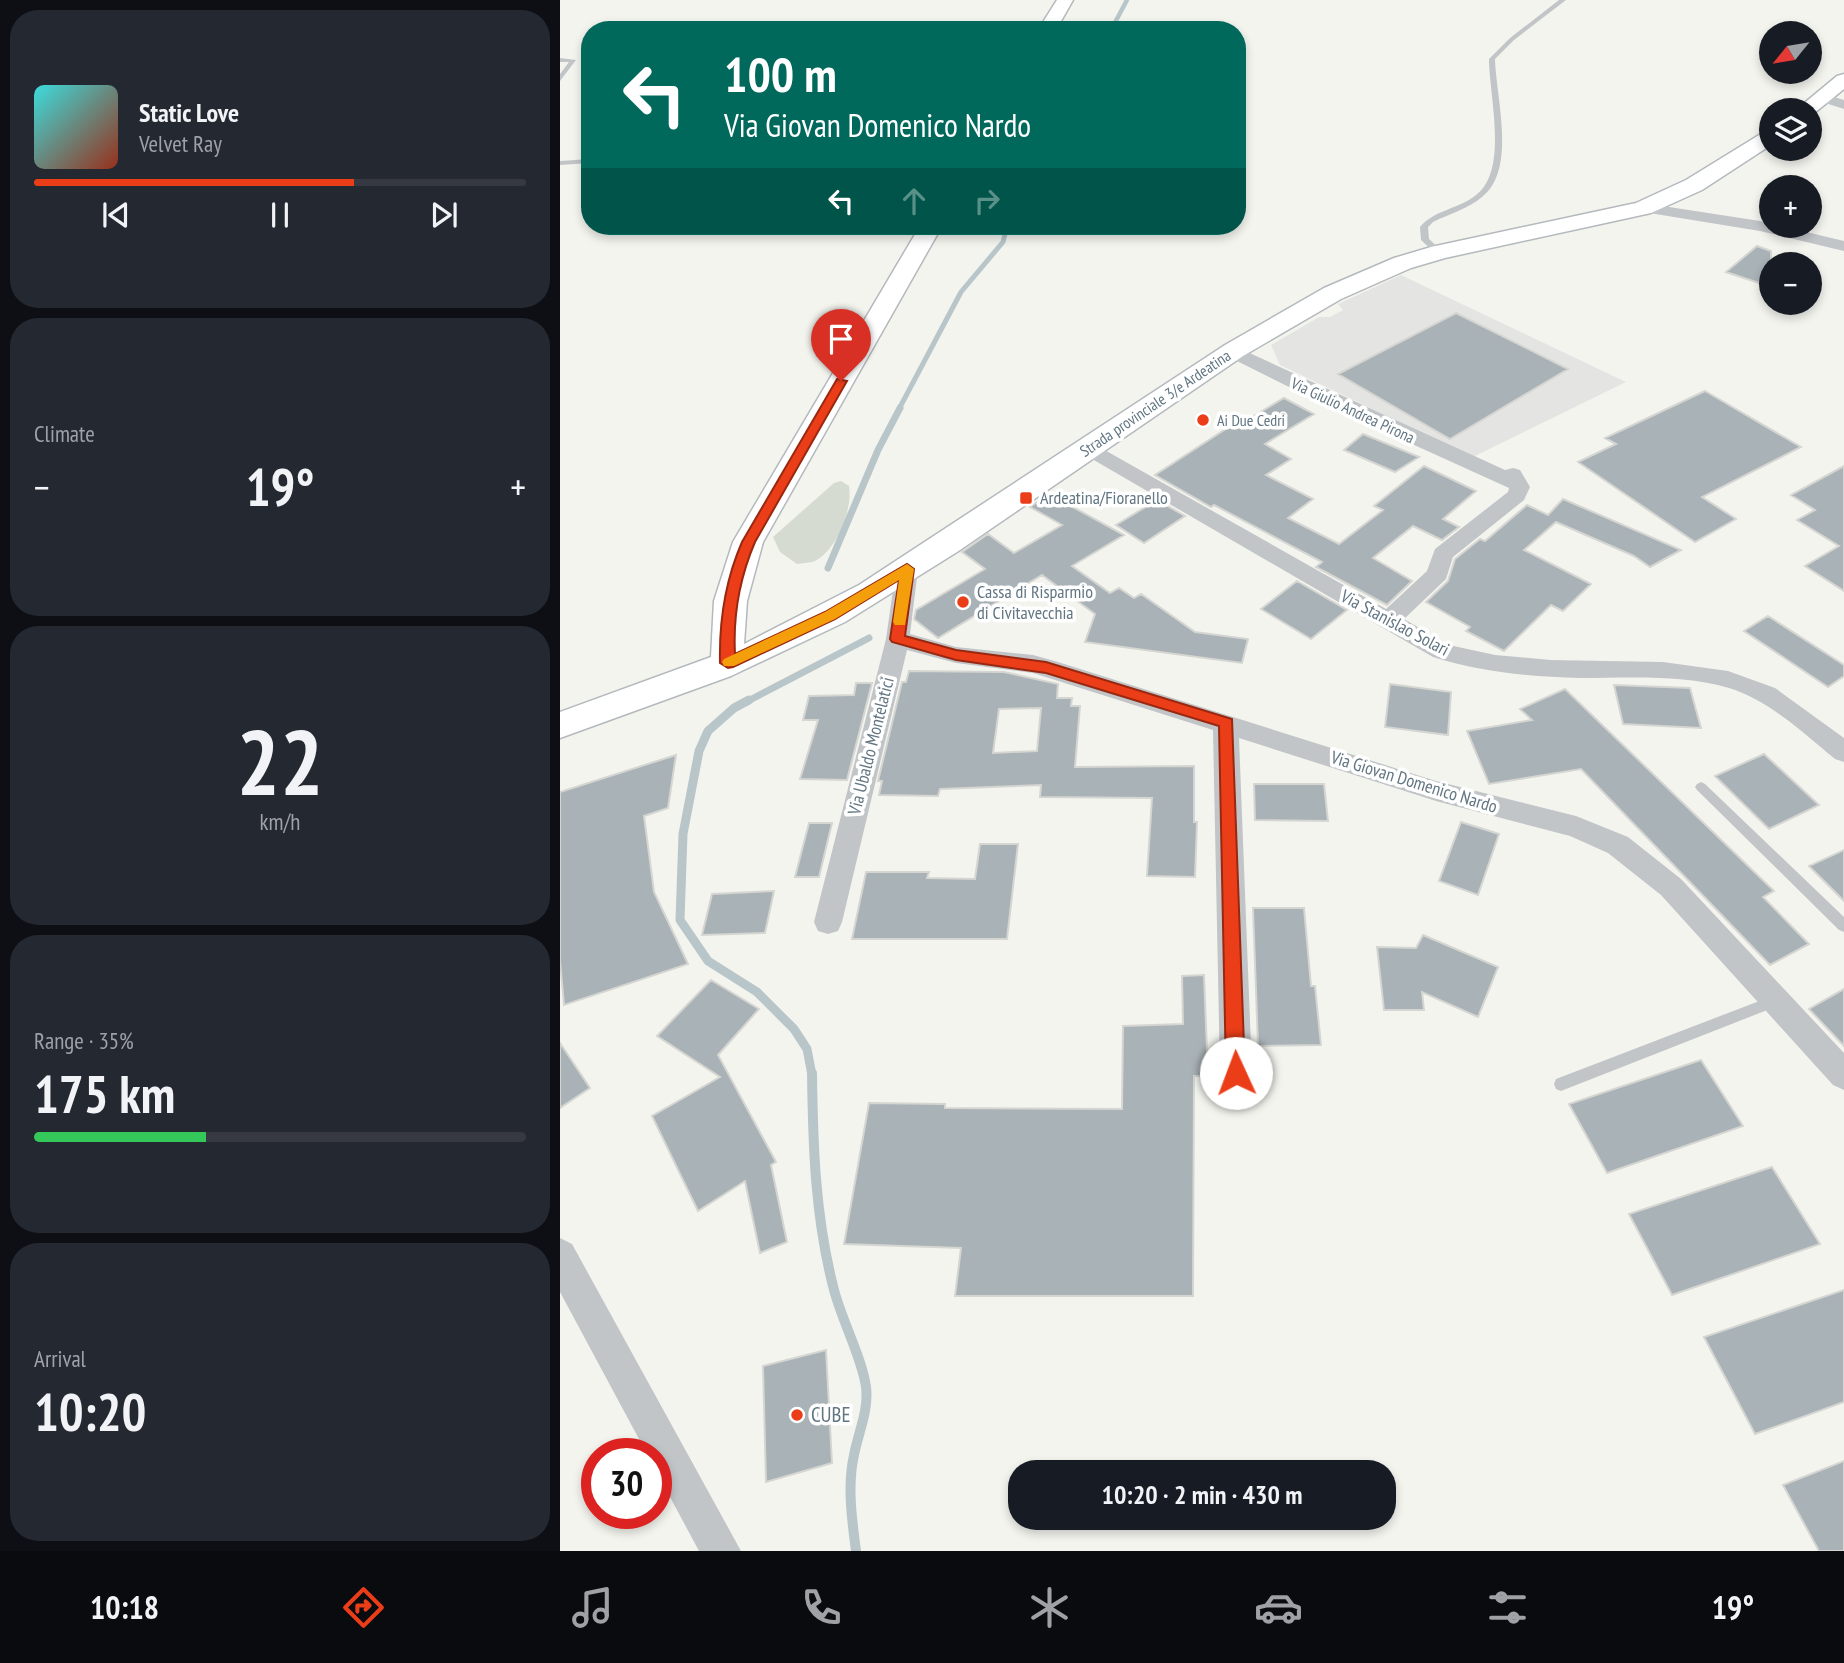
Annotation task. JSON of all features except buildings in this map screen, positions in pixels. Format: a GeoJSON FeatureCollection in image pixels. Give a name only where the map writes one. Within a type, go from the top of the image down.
{"type":"FeatureCollection","features":[{"type":"Feature","properties":{"kind":"main road"},"geometry":{"type":"LineString","coordinates":[[1052,21],[1065,0]]}},
{"type":"Feature","properties":{"kind":"main road"},"geometry":{"type":"LineString","coordinates":[[1824,98],[1844,80]]}},
{"type":"Feature","properties":{"kind":"main road","name":"Strada provinciale 3/e Ardeatina"},"geometry":{"type":"LineString","coordinates":[[560,725],[728,663],[870,593],[1233,351],[1294,313],[1345,286],[1412,259],[1643,208],[1694,186],[1759,144]]}},
{"type":"Feature","properties":{"kind":"main road"},"geometry":{"type":"LineString","coordinates":[[728,663],[726,630],[732,590],[748,542],[926,235]]}},
{"type":"Feature","properties":{"kind":"street"},"geometry":{"type":"LineString","coordinates":[[1824,98],[1844,105]]}},
{"type":"Feature","properties":{"kind":"street"},"geometry":{"type":"LineString","coordinates":[[1643,208],[1748,224],[1844,246]]}},
{"type":"Feature","properties":{"kind":"street","name":"Via Giulio Andrea Pirona"},"geometry":{"type":"LineString","coordinates":[[1233,351],[1322,396],[1518,484],[1521,490],[1517,495],[1443,554],[1438,574],[1388,621]]}},
{"type":"Feature","properties":{"kind":"street","name":"Via Stanislao Solari"},"geometry":{"type":"LineString","coordinates":[[1087,448],[1441,651],[1469,659],[1533,666],[1703,674],[1739,683],[1780,703],[1844,752]]}},
{"type":"Feature","properties":{"kind":"street","name":"Via Ubaldo Montelatici"},"geometry":{"type":"LineString","coordinates":[[828,922],[898,639],[907,569]]}},
{"type":"Feature","properties":{"kind":"street","name":"Via Giovan Domenico Nardo"},"geometry":{"type":"LineString","coordinates":[[898,639],[956,655],[1046,667],[1436,791],[1576,827],[1611,841],[1636,857],[1663,880],[1844,1075]]}},
{"type":"Feature","properties":{"kind":"street"},"geometry":{"type":"LineString","coordinates":[[1226,723],[1236,1073]]}},
{"type":"Feature","properties":{"kind":"street"},"geometry":{"type":"LineString","coordinates":[[560,1256],[721,1551]]}},
{"type":"Feature","properties":{"kind":"lane"},"geometry":{"type":"LineString","coordinates":[[1439,252],[1425,240],[1424,227],[1430,220],[1484,192],[1497,169],[1498,140],[1492,59],[1504,44],[1563,0]]}},
{"type":"Feature","properties":{"kind":"lane"},"geometry":{"type":"LineString","coordinates":[[560,60],[573,60],[560,79]]}},
{"type":"Feature","properties":{"kind":"lane"},"geometry":{"type":"LineString","coordinates":[[560,163],[581,162]]}},
{"type":"Feature","properties":{"kind":"lane"},"geometry":{"type":"LineString","coordinates":[[560,169],[581,168]]}},
{"type":"Feature","properties":{"kind":"lane"},"geometry":{"type":"LineString","coordinates":[[1701,787],[1844,926]]}},
{"type":"Feature","properties":{"kind":"lane"},"geometry":{"type":"LineString","coordinates":[[1562,1084],[1775,1001]]}},
{"type":"Feature","properties":{"kind":"shaded area"},"geometry":{"type":"Polygon","coordinates":[[[1401,275],[1626,382],[1473,457],[1280,365],[1271,345],[1319,317],[1330,317],[1343,310],[1338,304],[1401,275]]]}},
{"type":"Feature","properties":{"kind":"shaded area"},"geometry":{"type":"Polygon","coordinates":[[[841,481],[849,486],[850,495],[842,528],[823,556],[815,561],[797,564],[780,552],[773,537],[834,483],[841,481]]]}},
{"type":"Feature","properties":{"kind":"waterway"},"geometry":{"type":"LineString","coordinates":[[1116,21],[1127,0]]}},
{"type":"Feature","properties":{"kind":"waterway"},"geometry":{"type":"LineString","coordinates":[[899,409],[961,292],[1003,242],[1005,235]]}},
{"type":"Feature","properties":{"kind":"waterway"},"geometry":{"type":"LineString","coordinates":[[828,568],[878,450],[900,408]]}},
{"type":"Feature","properties":{"kind":"waterway"},"geometry":{"type":"LineString","coordinates":[[746,702],[869,638]]}},
{"type":"Feature","properties":{"kind":"waterway"},"geometry":{"type":"LineString","coordinates":[[749,700],[734,708],[708,731],[699,751],[683,834],[680,920],[708,961],[757,992],[794,1029],[807,1049],[812,1075]]}},
{"type":"Feature","properties":{"kind":"waterway"},"geometry":{"type":"LineString","coordinates":[[812,1073],[814,1154],[822,1233],[836,1298],[864,1375],[867,1396],[851,1479],[856,1551]]}},
{"type":"Feature","properties":{"kind":"slow traffic"},"geometry":{"type":"LineString","coordinates":[[729,662],[830,615],[907,569],[900,622]]}},
{"type":"Feature","properties":{"kind":"place","name":"Ai Due Cedri"},"geometry":{"type":"Point","coordinates":[1203,420]}},
{"type":"Feature","properties":{"kind":"place","name":"Ardeatina/Fioranello"},"geometry":{"type":"Point","coordinates":[1026,498]}},
{"type":"Feature","properties":{"kind":"place","name":"Cassa di Risparmio di Civitavecchia"},"geometry":{"type":"Point","coordinates":[963,602]}},
{"type":"Feature","properties":{"kind":"place","name":"CUBE"},"geometry":{"type":"Point","coordinates":[797,1415]}},
{"type":"Feature","properties":{"kind":"route"},"geometry":{"type":"LineString","coordinates":[[841,381],[748,542],[737,567],[726,630],[728,663],[830,615],[907,569],[898,639],[956,655],[1046,667],[1226,723],[1236,1073]]}}]}
